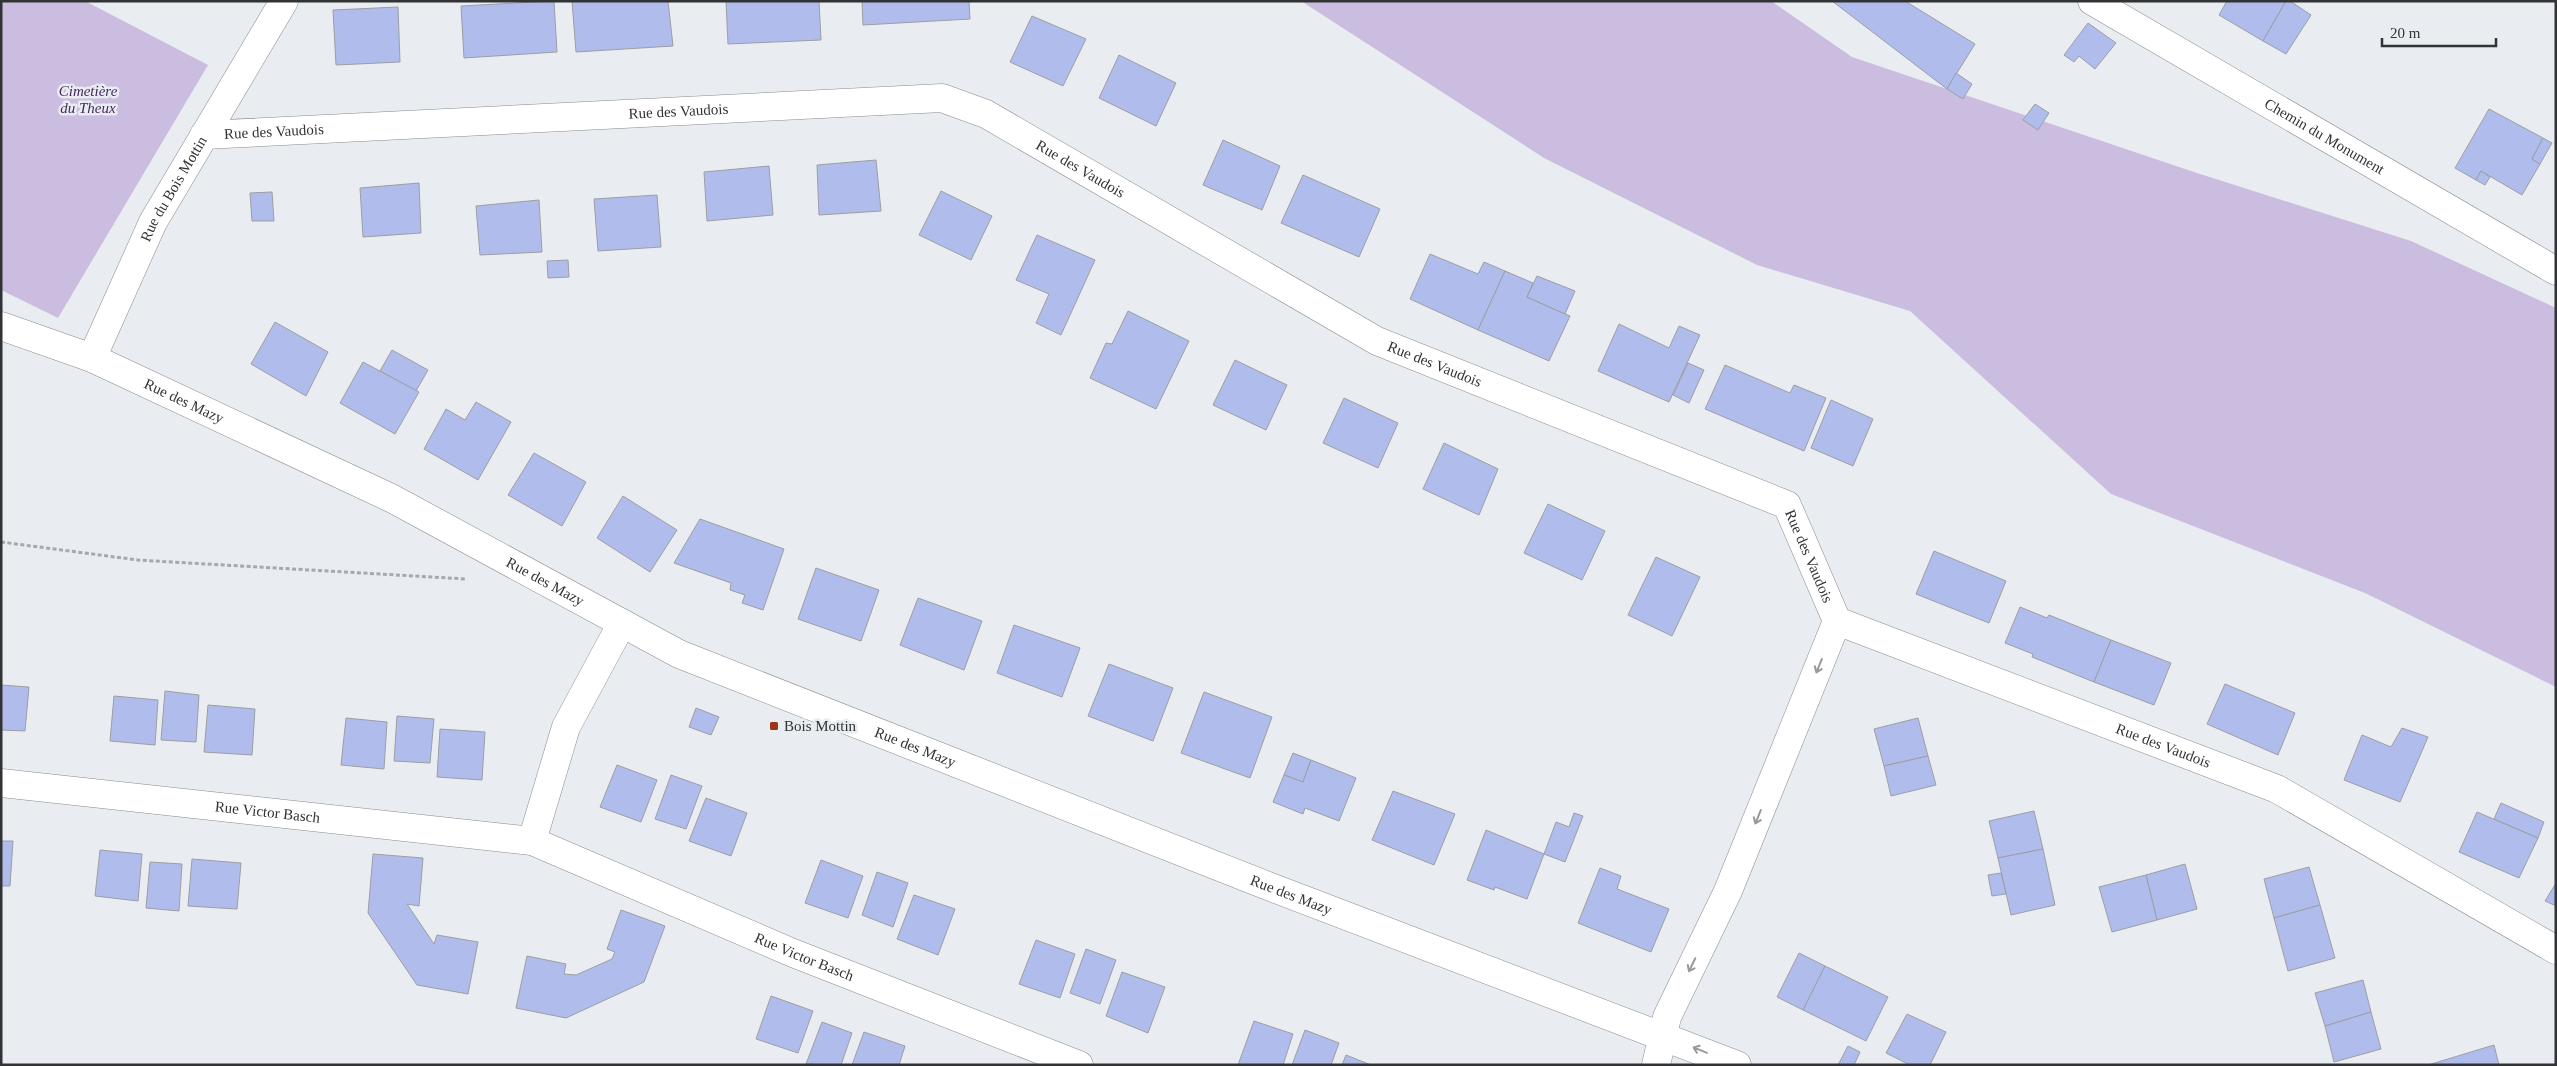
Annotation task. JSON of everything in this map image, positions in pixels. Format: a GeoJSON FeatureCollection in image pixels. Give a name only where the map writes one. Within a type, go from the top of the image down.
{"type":"FeatureCollection","features":[{"type":"Feature","properties":{"kind":"street","name":"Rue du Bois Mottin"},"geometry":{"type":"LineString","coordinates":[[92,358],[153,222],[284,1]]}},
{"type":"Feature","properties":{"kind":"street","name":"Chemin du Monument"},"geometry":{"type":"LineString","coordinates":[[2092,1],[2556,271]]}},
{"type":"Feature","properties":{"kind":"street","name":"Rue des Vaudois"},"geometry":{"type":"LineString","coordinates":[[204,135],[942,98],[986,114],[1376,341],[1787,506],[1837,621],[2277,789],[2556,950]]}},
{"type":"Feature","properties":{"kind":"street","name":"Rue des Mazy"},"geometry":{"type":"LineString","coordinates":[[1,326],[92,358],[392,499],[680,654],[1268,886],[1664,1035],[1737,1065]]}},
{"type":"Feature","properties":{"kind":"street"},"geometry":{"type":"LineString","coordinates":[[1656,1065],[1667,1017],[1728,891],[1837,621]]}},
{"type":"Feature","properties":{"kind":"street"},"geometry":{"type":"LineString","coordinates":[[532,841],[566,727],[622,623]]}},
{"type":"Feature","properties":{"kind":"street","name":"Rue Victor Basch"},"geometry":{"type":"LineString","coordinates":[[1,783],[532,841],[793,953],[1079,1065]]}},
{"type":"Feature","properties":{"kind":"path"},"geometry":{"type":"LineString","coordinates":[[1,542],[138,560],[471,580]]}},
{"type":"Feature","properties":{"kind":"green space","name":"Cimetière du Theux"},"geometry":{"type":"Polygon","coordinates":[[[1,1],[85,1],[208,65],[58,318],[1,290],[1,1]]]}},
{"type":"Feature","properties":{"kind":"green space"},"geometry":{"type":"Polygon","coordinates":[[[1301,1],[1771,1],[1852,57],[2197,173],[2411,241],[2556,308],[2556,687],[2365,593],[2111,494],[1910,311],[1757,265],[1544,158],[1301,1]]]}},
{"type":"Feature","properties":{"kind":"building"},"geometry":{"type":"Polygon","coordinates":[[[554,1],[557,52],[464,58],[461,6],[554,1]]]}},
{"type":"Feature","properties":{"kind":"building"},"geometry":{"type":"Polygon","coordinates":[[[572,1],[668,1],[673,46],[576,52],[572,1]]]}},
{"type":"Feature","properties":{"kind":"building"},"geometry":{"type":"Polygon","coordinates":[[[726,1],[819,1],[821,40],[728,44],[726,1]]]}},
{"type":"Feature","properties":{"kind":"building"},"geometry":{"type":"Polygon","coordinates":[[[862,1],[969,1],[970,19],[863,25],[862,1]]]}},
{"type":"Feature","properties":{"kind":"building"},"geometry":{"type":"Polygon","coordinates":[[[1832,1],[1905,1],[1975,44],[1947,89],[1832,1]]]}},
{"type":"Feature","properties":{"kind":"building"},"geometry":{"type":"Polygon","coordinates":[[[2227,1],[2286,1],[2263,41],[2219,15],[2227,1]]]}},
{"type":"Feature","properties":{"kind":"building"},"geometry":{"type":"Polygon","coordinates":[[[2286,1],[2290,1],[2311,15],[2286,54],[2263,41],[2286,1]]]}},
{"type":"Feature","properties":{"kind":"building"},"geometry":{"type":"Polygon","coordinates":[[[398,7],[400,62],[336,65],[333,10],[398,7]]]}},
{"type":"Feature","properties":{"kind":"building"},"geometry":{"type":"Polygon","coordinates":[[[1032,16],[1086,39],[1063,86],[1010,62],[1032,16]]]}},
{"type":"Feature","properties":{"kind":"building"},"geometry":{"type":"Polygon","coordinates":[[[2088,23],[2116,43],[2095,69],[2079,56],[2074,62],[2064,55],[2088,23]]]}},
{"type":"Feature","properties":{"kind":"building"},"geometry":{"type":"Polygon","coordinates":[[[1119,55],[1176,83],[1156,126],[1099,98],[1119,55]]]}},
{"type":"Feature","properties":{"kind":"building"},"geometry":{"type":"Polygon","coordinates":[[[1956,73],[1972,84],[1963,99],[1947,89],[1956,73]]]}},
{"type":"Feature","properties":{"kind":"building"},"geometry":{"type":"Polygon","coordinates":[[[2035,104],[2049,113],[2038,130],[2023,120],[2035,104]]]}},
{"type":"Feature","properties":{"kind":"building"},"geometry":{"type":"Polygon","coordinates":[[[2489,109],[2543,138],[2532,159],[2540,164],[2522,195],[2481,171],[2476,180],[2455,168],[2489,109]]]}},
{"type":"Feature","properties":{"kind":"building"},"geometry":{"type":"Polygon","coordinates":[[[2543,138],[2552,143],[2540,164],[2532,159],[2543,138]]]}},
{"type":"Feature","properties":{"kind":"building"},"geometry":{"type":"Polygon","coordinates":[[[1223,140],[1280,166],[1262,210],[1203,185],[1223,140]]]}},
{"type":"Feature","properties":{"kind":"building"},"geometry":{"type":"Polygon","coordinates":[[[876,160],[881,211],[819,215],[817,165],[876,160]]]}},
{"type":"Feature","properties":{"kind":"building"},"geometry":{"type":"Polygon","coordinates":[[[769,166],[773,215],[707,221],[704,172],[769,166]]]}},
{"type":"Feature","properties":{"kind":"building"},"geometry":{"type":"Polygon","coordinates":[[[2481,171],[2490,177],[2485,185],[2476,180],[2481,171]]]}},
{"type":"Feature","properties":{"kind":"building"},"geometry":{"type":"Polygon","coordinates":[[[1303,175],[1380,209],[1359,257],[1281,223],[1303,175]]]}},
{"type":"Feature","properties":{"kind":"building"},"geometry":{"type":"Polygon","coordinates":[[[419,183],[421,233],[363,237],[360,188],[419,183]]]}},
{"type":"Feature","properties":{"kind":"building"},"geometry":{"type":"Polygon","coordinates":[[[941,191],[992,216],[971,260],[919,235],[941,191]]]}},
{"type":"Feature","properties":{"kind":"building"},"geometry":{"type":"Polygon","coordinates":[[[272,192],[274,221],[252,221],[250,193],[272,192]]]}},
{"type":"Feature","properties":{"kind":"building"},"geometry":{"type":"Polygon","coordinates":[[[657,195],[661,247],[598,251],[594,199],[657,195]]]}},
{"type":"Feature","properties":{"kind":"building"},"geometry":{"type":"Polygon","coordinates":[[[539,200],[542,252],[480,255],[476,206],[539,200]]]}},
{"type":"Feature","properties":{"kind":"building"},"geometry":{"type":"Polygon","coordinates":[[[1037,235],[1095,260],[1061,335],[1036,323],[1049,294],[1016,280],[1037,235]]]}},
{"type":"Feature","properties":{"kind":"building"},"geometry":{"type":"Polygon","coordinates":[[[1430,254],[1478,274],[1484,262],[1505,271],[1478,330],[1410,299],[1430,254]]]}},
{"type":"Feature","properties":{"kind":"building"},"geometry":{"type":"Polygon","coordinates":[[[568,260],[569,277],[548,278],[547,261],[568,260]]]}},
{"type":"Feature","properties":{"kind":"building"},"geometry":{"type":"Polygon","coordinates":[[[1505,271],[1533,283],[1527,297],[1570,316],[1549,361],[1478,330],[1505,271]]]}},
{"type":"Feature","properties":{"kind":"building"},"geometry":{"type":"Polygon","coordinates":[[[1537,276],[1575,291],[1565,314],[1527,297],[1537,276]]]}},
{"type":"Feature","properties":{"kind":"building"},"geometry":{"type":"Polygon","coordinates":[[[1128,311],[1189,341],[1156,409],[1090,378],[1106,343],[1112,344],[1128,311]]]}},
{"type":"Feature","properties":{"kind":"building"},"geometry":{"type":"Polygon","coordinates":[[[275,322],[328,352],[306,396],[251,364],[275,322]]]}},
{"type":"Feature","properties":{"kind":"building"},"geometry":{"type":"Polygon","coordinates":[[[1619,324],[1669,348],[1679,326],[1700,335],[1669,402],[1598,371],[1619,324]]]}},
{"type":"Feature","properties":{"kind":"building"},"geometry":{"type":"Polygon","coordinates":[[[392,350],[428,370],[416,391],[380,371],[392,350]]]}},
{"type":"Feature","properties":{"kind":"building"},"geometry":{"type":"Polygon","coordinates":[[[1235,360],[1287,385],[1266,430],[1213,405],[1235,360]]]}},
{"type":"Feature","properties":{"kind":"building"},"geometry":{"type":"Polygon","coordinates":[[[363,362],[419,392],[395,434],[340,403],[363,362]]]}},
{"type":"Feature","properties":{"kind":"building"},"geometry":{"type":"Polygon","coordinates":[[[1688,363],[1704,370],[1689,403],[1673,395],[1688,363]]]}},
{"type":"Feature","properties":{"kind":"building"},"geometry":{"type":"Polygon","coordinates":[[[1725,365],[1790,393],[1794,385],[1826,398],[1804,451],[1705,409],[1725,365]]]}},
{"type":"Feature","properties":{"kind":"building"},"geometry":{"type":"Polygon","coordinates":[[[1344,398],[1398,423],[1378,468],[1323,443],[1344,398]]]}},
{"type":"Feature","properties":{"kind":"building"},"geometry":{"type":"Polygon","coordinates":[[[1831,400],[1873,419],[1853,466],[1811,448],[1831,400]]]}},
{"type":"Feature","properties":{"kind":"building"},"geometry":{"type":"Polygon","coordinates":[[[476,402],[511,422],[478,480],[424,449],[446,409],[465,420],[476,402]]]}},
{"type":"Feature","properties":{"kind":"building"},"geometry":{"type":"Polygon","coordinates":[[[1444,443],[1498,469],[1479,515],[1423,489],[1444,443]]]}},
{"type":"Feature","properties":{"kind":"building"},"geometry":{"type":"Polygon","coordinates":[[[534,453],[586,482],[562,526],[508,495],[534,453]]]}},
{"type":"Feature","properties":{"kind":"building"},"geometry":{"type":"Polygon","coordinates":[[[623,496],[677,530],[650,572],[597,538],[623,496]]]}},
{"type":"Feature","properties":{"kind":"building"},"geometry":{"type":"Polygon","coordinates":[[[1548,504],[1605,531],[1582,580],[1524,553],[1548,504]]]}},
{"type":"Feature","properties":{"kind":"building"},"geometry":{"type":"Polygon","coordinates":[[[700,519],[784,549],[763,610],[742,603],[745,595],[730,590],[731,583],[674,563],[700,519]]]}},
{"type":"Feature","properties":{"kind":"building"},"geometry":{"type":"Polygon","coordinates":[[[1934,551],[2006,581],[1989,623],[1916,594],[1934,551]]]}},
{"type":"Feature","properties":{"kind":"building"},"geometry":{"type":"Polygon","coordinates":[[[1656,557],[1700,577],[1672,636],[1628,615],[1656,557]]]}},
{"type":"Feature","properties":{"kind":"building"},"geometry":{"type":"Polygon","coordinates":[[[816,568],[879,590],[861,641],[798,619],[816,568]]]}},
{"type":"Feature","properties":{"kind":"building"},"geometry":{"type":"Polygon","coordinates":[[[918,598],[982,621],[964,670],[900,645],[918,598]]]}},
{"type":"Feature","properties":{"kind":"building"},"geometry":{"type":"Polygon","coordinates":[[[2020,607],[2047,618],[2049,615],[2111,640],[2094,682],[2032,657],[2033,654],[2005,643],[2020,607]]]}},
{"type":"Feature","properties":{"kind":"building"},"geometry":{"type":"Polygon","coordinates":[[[1014,625],[1080,648],[1062,697],[997,673],[1014,625]]]}},
{"type":"Feature","properties":{"kind":"building"},"geometry":{"type":"Polygon","coordinates":[[[2111,640],[2171,663],[2154,705],[2094,682],[2111,640]]]}},
{"type":"Feature","properties":{"kind":"building"},"geometry":{"type":"Polygon","coordinates":[[[1109,664],[1173,688],[1153,741],[1088,716],[1109,664]]]}},
{"type":"Feature","properties":{"kind":"building"},"geometry":{"type":"Polygon","coordinates":[[[2225,684],[2295,713],[2278,755],[2207,724],[2225,684]]]}},
{"type":"Feature","properties":{"kind":"building"},"geometry":{"type":"Polygon","coordinates":[[[1,685],[29,687],[25,731],[1,730],[1,685]]]}},
{"type":"Feature","properties":{"kind":"building"},"geometry":{"type":"Polygon","coordinates":[[[165,691],[199,695],[196,742],[161,740],[165,691]]]}},
{"type":"Feature","properties":{"kind":"building"},"geometry":{"type":"Polygon","coordinates":[[[1204,692],[1272,717],[1250,778],[1181,753],[1204,692]]]}},
{"type":"Feature","properties":{"kind":"building"},"geometry":{"type":"Polygon","coordinates":[[[114,696],[158,700],[155,745],[110,741],[114,696]]]}},
{"type":"Feature","properties":{"kind":"building"},"geometry":{"type":"Polygon","coordinates":[[[208,705],[255,709],[252,755],[204,752],[208,705]]]}},
{"type":"Feature","properties":{"kind":"building"},"geometry":{"type":"Polygon","coordinates":[[[696,708],[719,717],[711,735],[689,727],[696,708]]]}},
{"type":"Feature","properties":{"kind":"building"},"geometry":{"type":"Polygon","coordinates":[[[397,716],[434,719],[430,763],[394,761],[397,716]]]}},
{"type":"Feature","properties":{"kind":"building"},"geometry":{"type":"Polygon","coordinates":[[[346,718],[387,722],[384,769],[341,765],[346,718]]]}},
{"type":"Feature","properties":{"kind":"building"},"geometry":{"type":"Polygon","coordinates":[[[1918,718],[1928,756],[1884,766],[1874,729],[1918,718]]]}},
{"type":"Feature","properties":{"kind":"building"},"geometry":{"type":"Polygon","coordinates":[[[2402,728],[2428,737],[2400,802],[2344,780],[2362,735],[2391,747],[2402,728]]]}},
{"type":"Feature","properties":{"kind":"building"},"geometry":{"type":"Polygon","coordinates":[[[440,729],[485,732],[482,780],[437,777],[440,729]]]}},
{"type":"Feature","properties":{"kind":"building"},"geometry":{"type":"Polygon","coordinates":[[[1293,753],[1311,760],[1303,782],[1284,775],[1293,753]]]}},
{"type":"Feature","properties":{"kind":"building"},"geometry":{"type":"Polygon","coordinates":[[[1928,756],[1936,785],[1891,796],[1884,766],[1928,756]]]}},
{"type":"Feature","properties":{"kind":"building"},"geometry":{"type":"Polygon","coordinates":[[[1311,760],[1356,778],[1339,821],[1305,808],[1303,814],[1273,802],[1284,775],[1303,782],[1311,760]]]}},
{"type":"Feature","properties":{"kind":"building"},"geometry":{"type":"Polygon","coordinates":[[[617,765],[657,780],[641,822],[600,807],[617,765]]]}},
{"type":"Feature","properties":{"kind":"building"},"geometry":{"type":"Polygon","coordinates":[[[671,775],[702,786],[686,829],[655,819],[671,775]]]}},
{"type":"Feature","properties":{"kind":"building"},"geometry":{"type":"Polygon","coordinates":[[[1393,791],[1455,814],[1434,865],[1372,840],[1393,791]]]}},
{"type":"Feature","properties":{"kind":"building"},"geometry":{"type":"Polygon","coordinates":[[[706,798],[747,813],[731,856],[689,841],[706,798]]]}},
{"type":"Feature","properties":{"kind":"building"},"geometry":{"type":"Polygon","coordinates":[[[2501,803],[2544,822],[2538,838],[2494,819],[2501,803]]]}},
{"type":"Feature","properties":{"kind":"building"},"geometry":{"type":"Polygon","coordinates":[[[2034,811],[2043,849],[1998,858],[1989,821],[2034,811]]]}},
{"type":"Feature","properties":{"kind":"building"},"geometry":{"type":"Polygon","coordinates":[[[2477,812],[2538,838],[2519,878],[2459,852],[2477,812]]]}},
{"type":"Feature","properties":{"kind":"building"},"geometry":{"type":"Polygon","coordinates":[[[1574,813],[1583,816],[1565,862],[1544,854],[1556,822],[1569,827],[1574,813]]]}},
{"type":"Feature","properties":{"kind":"building"},"geometry":{"type":"Polygon","coordinates":[[[1486,830],[1544,854],[1527,899],[1495,887],[1494,890],[1467,880],[1486,830]]]}},
{"type":"Feature","properties":{"kind":"building"},"geometry":{"type":"Polygon","coordinates":[[[1,841],[13,841],[10,886],[1,886],[1,841]]]}},
{"type":"Feature","properties":{"kind":"building"},"geometry":{"type":"Polygon","coordinates":[[[2043,849],[2055,905],[2011,915],[1998,858],[2043,849]]]}},
{"type":"Feature","properties":{"kind":"building"},"geometry":{"type":"Polygon","coordinates":[[[100,850],[142,854],[138,901],[95,896],[100,850]]]}},
{"type":"Feature","properties":{"kind":"building"},"geometry":{"type":"Polygon","coordinates":[[[373,854],[423,858],[419,906],[407,904],[434,944],[437,935],[478,942],[468,994],[417,985],[368,913],[373,854]]]}},
{"type":"Feature","properties":{"kind":"building"},"geometry":{"type":"Polygon","coordinates":[[[192,859],[241,863],[237,909],[188,906],[192,859]]]}},
{"type":"Feature","properties":{"kind":"building"},"geometry":{"type":"Polygon","coordinates":[[[821,860],[863,876],[848,918],[805,903],[821,860]]]}},
{"type":"Feature","properties":{"kind":"building"},"geometry":{"type":"Polygon","coordinates":[[[150,862],[182,864],[179,911],[146,908],[150,862]]]}},
{"type":"Feature","properties":{"kind":"building"},"geometry":{"type":"Polygon","coordinates":[[[2185,864],[2197,909],[2157,920],[2146,875],[2185,864]]]}},
{"type":"Feature","properties":{"kind":"building"},"geometry":{"type":"Polygon","coordinates":[[[2309,867],[2320,905],[2274,918],[2264,879],[2309,867]]]}},
{"type":"Feature","properties":{"kind":"building"},"geometry":{"type":"Polygon","coordinates":[[[1600,868],[1621,876],[1617,889],[1669,909],[1651,952],[1578,923],[1600,868]]]}},
{"type":"Feature","properties":{"kind":"building"},"geometry":{"type":"Polygon","coordinates":[[[877,872],[908,883],[893,927],[862,915],[877,872]]]}},
{"type":"Feature","properties":{"kind":"building"},"geometry":{"type":"Polygon","coordinates":[[[2001,873],[2006,894],[1992,896],[1988,875],[2001,873]]]}},
{"type":"Feature","properties":{"kind":"building"},"geometry":{"type":"Polygon","coordinates":[[[2146,875],[2157,920],[2112,932],[2099,887],[2146,875]]]}},
{"type":"Feature","properties":{"kind":"building"},"geometry":{"type":"Polygon","coordinates":[[[2556,883],[2556,906],[2545,901],[2556,883]]]}},
{"type":"Feature","properties":{"kind":"building"},"geometry":{"type":"Polygon","coordinates":[[[914,895],[955,909],[938,955],[897,939],[914,895]]]}},
{"type":"Feature","properties":{"kind":"building"},"geometry":{"type":"Polygon","coordinates":[[[2320,905],[2335,958],[2288,971],[2274,918],[2320,905]]]}},
{"type":"Feature","properties":{"kind":"building"},"geometry":{"type":"Polygon","coordinates":[[[621,910],[665,926],[644,982],[566,1018],[516,1008],[527,956],[566,964],[564,974],[576,975],[612,959],[615,952],[607,949],[621,910]]]}},
{"type":"Feature","properties":{"kind":"building"},"geometry":{"type":"Polygon","coordinates":[[[1036,940],[1075,954],[1060,998],[1019,984],[1036,940]]]}},
{"type":"Feature","properties":{"kind":"building"},"geometry":{"type":"Polygon","coordinates":[[[1086,949],[1116,960],[1100,1004],[1070,993],[1086,949]]]}},
{"type":"Feature","properties":{"kind":"building"},"geometry":{"type":"Polygon","coordinates":[[[1799,953],[1825,966],[1803,1010],[1777,997],[1799,953]]]}},
{"type":"Feature","properties":{"kind":"building"},"geometry":{"type":"Polygon","coordinates":[[[1825,966],[1888,997],[1866,1041],[1803,1010],[1825,966]]]}},
{"type":"Feature","properties":{"kind":"building"},"geometry":{"type":"Polygon","coordinates":[[[1122,972],[1165,987],[1148,1033],[1106,1016],[1122,972]]]}},
{"type":"Feature","properties":{"kind":"building"},"geometry":{"type":"Polygon","coordinates":[[[2363,980],[2371,1012],[2325,1026],[2315,993],[2363,980]]]}},
{"type":"Feature","properties":{"kind":"building"},"geometry":{"type":"Polygon","coordinates":[[[771,996],[813,1011],[798,1053],[756,1039],[771,996]]]}},
{"type":"Feature","properties":{"kind":"building"},"geometry":{"type":"Polygon","coordinates":[[[2371,1012],[2381,1049],[2334,1062],[2325,1026],[2371,1012]]]}},
{"type":"Feature","properties":{"kind":"building"},"geometry":{"type":"Polygon","coordinates":[[[1907,1014],[1946,1032],[1930,1065],[1910,1065],[1886,1053],[1907,1014]]]}},
{"type":"Feature","properties":{"kind":"building"},"geometry":{"type":"Polygon","coordinates":[[[1254,1021],[1293,1034],[1283,1065],[1238,1065],[1254,1021]]]}},
{"type":"Feature","properties":{"kind":"building"},"geometry":{"type":"Polygon","coordinates":[[[822,1022],[852,1033],[841,1065],[806,1064],[822,1022]]]}},
{"type":"Feature","properties":{"kind":"building"},"geometry":{"type":"Polygon","coordinates":[[[1305,1030],[1339,1043],[1331,1065],[1292,1065],[1305,1030]]]}},
{"type":"Feature","properties":{"kind":"building"},"geometry":{"type":"Polygon","coordinates":[[[864,1032],[905,1046],[899,1065],[852,1065],[864,1032]]]}},
{"type":"Feature","properties":{"kind":"building"},"geometry":{"type":"Polygon","coordinates":[[[2494,1045],[2499,1065],[2428,1065],[2494,1045]]]}},
{"type":"Feature","properties":{"kind":"building"},"geometry":{"type":"Polygon","coordinates":[[[1848,1046],[1860,1052],[1854,1065],[1838,1065],[1848,1046]]]}},
{"type":"Feature","properties":{"kind":"building"},"geometry":{"type":"Polygon","coordinates":[[[1346,1055],[1371,1065],[1342,1065],[1346,1055]]]}},
{"type":"Feature","properties":{"kind":"place","name":"Bois Mottin"},"geometry":{"type":"Point","coordinates":[774,726]}}]}
